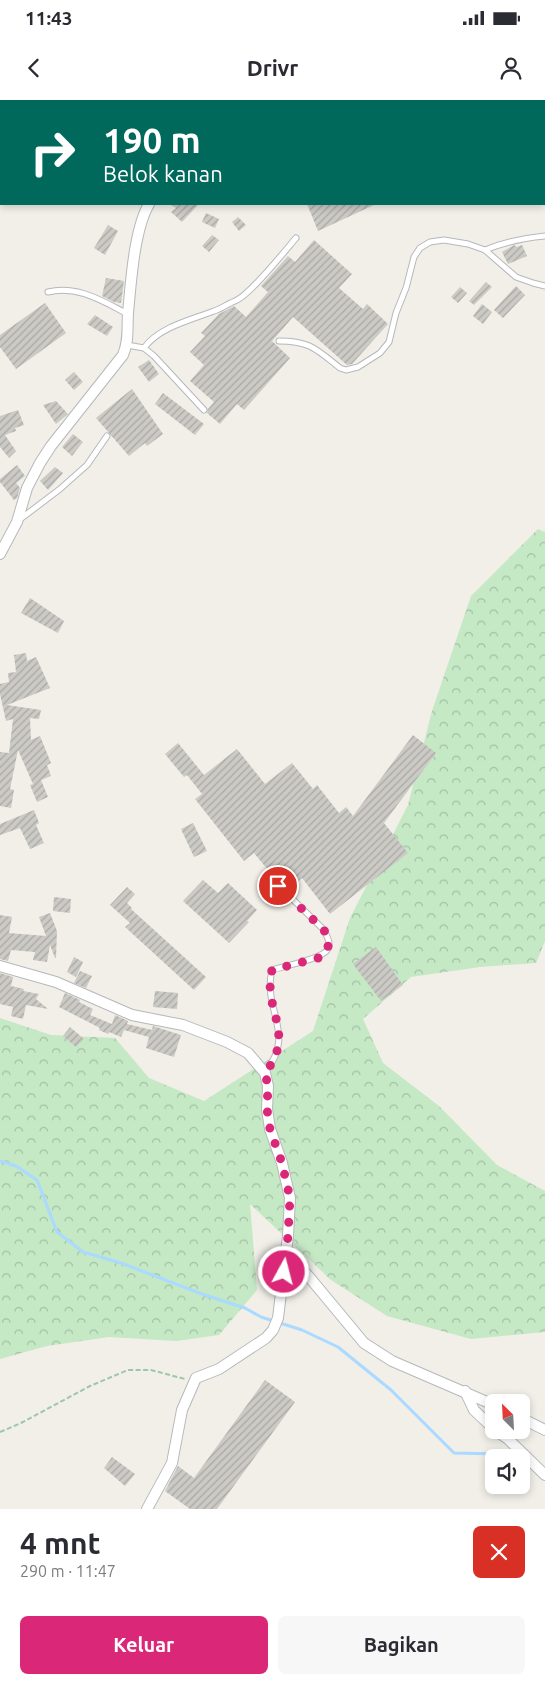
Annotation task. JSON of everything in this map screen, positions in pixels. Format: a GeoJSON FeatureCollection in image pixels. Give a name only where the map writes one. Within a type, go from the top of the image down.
{"type":"FeatureCollection","features":[{"type":"Feature","properties":{"kind":"street"},"geometry":{"type":"LineString","coordinates":[[0,551],[17,522],[29,483],[40,463],[65,427],[120,360],[127,345],[128,314],[136,244],[142,220],[149,205]]}},
{"type":"Feature","properties":{"kind":"street"},"geometry":{"type":"LineString","coordinates":[[0,966],[56,982],[132,1015],[182,1025],[227,1042],[248,1053],[265,1073],[268,1086],[267,1109],[270,1129],[282,1163],[290,1198],[288,1236],[278,1318],[273,1330],[266,1338],[219,1369],[196,1378],[182,1410],[172,1463],[148,1509]]}},
{"type":"Feature","properties":{"kind":"street"},"geometry":{"type":"LineString","coordinates":[[286,1255],[310,1278],[364,1343],[392,1361],[485,1401]]}},
{"type":"Feature","properties":{"kind":"street"},"geometry":{"type":"LineString","coordinates":[[465,1391],[474,1410],[485,1420]]}},
{"type":"Feature","properties":{"kind":"street"},"geometry":{"type":"LineString","coordinates":[[530,1422],[545,1430]]}},
{"type":"Feature","properties":{"kind":"street"},"geometry":{"type":"LineString","coordinates":[[508,1439],[545,1475]]}},
{"type":"Feature","properties":{"kind":"lane"},"geometry":{"type":"LineString","coordinates":[[486,250],[528,237],[545,236]]}},
{"type":"Feature","properties":{"kind":"lane"},"geometry":{"type":"LineString","coordinates":[[144,348],[148,342],[165,331],[217,310],[229,302],[235,302],[246,293],[296,238]]}},
{"type":"Feature","properties":{"kind":"lane"},"geometry":{"type":"LineString","coordinates":[[279,341],[294,341],[313,346],[340,368],[346,370],[358,367],[380,353],[389,342],[414,257],[420,248],[430,242],[444,240],[468,244],[486,250],[516,277],[545,286]]}},
{"type":"Feature","properties":{"kind":"lane"},"geometry":{"type":"LineString","coordinates":[[48,292],[68,290],[84,293],[128,314]]}},
{"type":"Feature","properties":{"kind":"lane"},"geometry":{"type":"LineString","coordinates":[[127,345],[144,348],[154,356],[204,410]]}},
{"type":"Feature","properties":{"kind":"lane"},"geometry":{"type":"LineString","coordinates":[[17,522],[60,489],[87,465],[107,436]]}},
{"type":"Feature","properties":{"kind":"lane"},"geometry":{"type":"LineString","coordinates":[[265,1073],[273,1062],[278,1050],[279,1033],[270,981],[272,970],[318,958],[327,951],[329,942],[324,930],[267,874]]}},
{"type":"Feature","properties":{"kind":"path"},"geometry":{"type":"LineString","coordinates":[[0,1432],[14,1427],[90,1386],[128,1370],[151,1370],[184,1379],[196,1378]]}},
{"type":"Feature","properties":{"kind":"green space"},"geometry":{"type":"Polygon","coordinates":[[[538,529],[545,532],[545,941],[536,963],[480,967],[411,977],[363,1019],[383,1063],[439,1106],[497,1165],[545,1191],[545,1332],[471,1339],[387,1316],[331,1280],[250,1204],[257,1290],[219,1335],[176,1341],[109,1337],[47,1346],[0,1359],[0,1018],[51,1035],[115,1038],[149,1078],[204,1101],[313,1031],[350,918],[408,805],[432,711],[471,596],[538,529]]]}},
{"type":"Feature","properties":{"kind":"building"},"geometry":{"type":"Polygon","coordinates":[[[172,205],[198,205],[182,222],[171,212],[176,208],[172,205]]]}},
{"type":"Feature","properties":{"kind":"building"},"geometry":{"type":"Polygon","coordinates":[[[307,205],[374,205],[318,231],[307,205]]]}},
{"type":"Feature","properties":{"kind":"building"},"geometry":{"type":"Polygon","coordinates":[[[206,213],[219,219],[215,228],[202,222],[206,213]]]}},
{"type":"Feature","properties":{"kind":"building"},"geometry":{"type":"Polygon","coordinates":[[[238,217],[246,225],[239,231],[232,222],[238,217]]]}},
{"type":"Feature","properties":{"kind":"building"},"geometry":{"type":"Polygon","coordinates":[[[108,225],[118,231],[105,255],[94,248],[108,225]]]}},
{"type":"Feature","properties":{"kind":"building"},"geometry":{"type":"Polygon","coordinates":[[[212,235],[219,240],[209,252],[202,246],[212,235]]]}},
{"type":"Feature","properties":{"kind":"building"},"geometry":{"type":"Polygon","coordinates":[[[314,240],[352,274],[339,288],[363,309],[367,304],[388,324],[352,364],[347,365],[293,317],[272,341],[290,358],[244,410],[237,404],[220,424],[207,413],[214,402],[190,381],[204,365],[190,352],[205,336],[201,333],[219,314],[234,306],[246,317],[268,292],[261,286],[288,256],[295,262],[314,240]]]}},
{"type":"Feature","properties":{"kind":"building"},"geometry":{"type":"Polygon","coordinates":[[[514,245],[517,247],[522,245],[527,256],[508,264],[502,252],[514,245]]]}},
{"type":"Feature","properties":{"kind":"building"},"geometry":{"type":"Polygon","coordinates":[[[106,278],[124,281],[121,303],[102,296],[106,278]]]}},
{"type":"Feature","properties":{"kind":"building"},"geometry":{"type":"Polygon","coordinates":[[[486,282],[492,287],[474,305],[469,301],[486,282]]]}},
{"type":"Feature","properties":{"kind":"building"},"geometry":{"type":"Polygon","coordinates":[[[516,286],[525,295],[503,318],[494,310],[516,286]]]}},
{"type":"Feature","properties":{"kind":"building"},"geometry":{"type":"Polygon","coordinates":[[[460,287],[467,293],[458,303],[451,297],[460,287]]]}},
{"type":"Feature","properties":{"kind":"building"},"geometry":{"type":"Polygon","coordinates":[[[45,303],[66,333],[16,369],[0,347],[0,335],[45,303]]]}},
{"type":"Feature","properties":{"kind":"building"},"geometry":{"type":"Polygon","coordinates":[[[482,304],[492,312],[483,324],[473,316],[482,304]]]}},
{"type":"Feature","properties":{"kind":"building"},"geometry":{"type":"Polygon","coordinates":[[[95,315],[113,327],[107,336],[87,324],[95,315]]]}},
{"type":"Feature","properties":{"kind":"building"},"geometry":{"type":"Polygon","coordinates":[[[149,360],[159,374],[149,382],[138,367],[149,360]]]}},
{"type":"Feature","properties":{"kind":"building"},"geometry":{"type":"Polygon","coordinates":[[[74,372],[83,382],[74,390],[65,380],[74,372]]]}},
{"type":"Feature","properties":{"kind":"building"},"geometry":{"type":"Polygon","coordinates":[[[132,389],[163,434],[147,446],[145,443],[129,456],[96,418],[132,389]]]}},
{"type":"Feature","properties":{"kind":"building"},"geometry":{"type":"Polygon","coordinates":[[[163,393],[204,424],[195,435],[155,404],[163,393]]]}},
{"type":"Feature","properties":{"kind":"building"},"geometry":{"type":"Polygon","coordinates":[[[56,401],[68,414],[56,424],[43,405],[56,401]]]}},
{"type":"Feature","properties":{"kind":"building"},"geometry":{"type":"Polygon","coordinates":[[[18,410],[24,425],[15,428],[16,431],[5,435],[16,451],[9,458],[0,447],[0,416],[18,410]]]}},
{"type":"Feature","properties":{"kind":"building"},"geometry":{"type":"Polygon","coordinates":[[[73,434],[83,442],[72,456],[62,447],[73,434]]]}},
{"type":"Feature","properties":{"kind":"building"},"geometry":{"type":"Polygon","coordinates":[[[17,465],[25,476],[16,483],[20,488],[17,498],[14,500],[0,482],[0,479],[17,465]]]}},
{"type":"Feature","properties":{"kind":"building"},"geometry":{"type":"Polygon","coordinates":[[[55,467],[63,473],[48,490],[40,481],[55,467]]]}},
{"type":"Feature","properties":{"kind":"building"},"geometry":{"type":"Polygon","coordinates":[[[30,598],[64,621],[58,633],[21,613],[30,598]]]}},
{"type":"Feature","properties":{"kind":"building"},"geometry":{"type":"Polygon","coordinates":[[[26,653],[27,661],[36,657],[50,688],[7,705],[41,710],[39,719],[30,718],[31,740],[40,736],[51,763],[47,765],[51,776],[41,780],[48,797],[37,802],[30,785],[33,784],[18,750],[10,789],[14,790],[11,808],[0,806],[0,752],[9,753],[13,719],[6,721],[0,694],[0,684],[9,682],[8,673],[16,672],[14,655],[26,653]]]}},
{"type":"Feature","properties":{"kind":"building"},"geometry":{"type":"Polygon","coordinates":[[[413,735],[436,753],[384,823],[408,853],[330,914],[302,878],[289,889],[268,870],[254,853],[244,861],[195,799],[202,794],[187,775],[184,777],[165,754],[178,743],[204,775],[237,749],[265,784],[292,763],[313,789],[317,785],[339,813],[346,807],[353,816],[413,735]]]}},
{"type":"Feature","properties":{"kind":"building"},"geometry":{"type":"Polygon","coordinates":[[[34,810],[39,823],[36,825],[44,843],[30,849],[20,828],[0,835],[0,824],[34,810]]]}},
{"type":"Feature","properties":{"kind":"building"},"geometry":{"type":"Polygon","coordinates":[[[193,823],[207,851],[194,857],[181,829],[193,823]]]}},
{"type":"Feature","properties":{"kind":"building"},"geometry":{"type":"Polygon","coordinates":[[[203,880],[218,893],[228,883],[257,910],[247,921],[249,922],[229,943],[183,901],[203,880]]]}},
{"type":"Feature","properties":{"kind":"building"},"geometry":{"type":"Polygon","coordinates":[[[127,887],[135,894],[127,903],[131,909],[206,977],[194,990],[125,927],[130,923],[110,905],[127,887]]]}},
{"type":"Feature","properties":{"kind":"building"},"geometry":{"type":"Polygon","coordinates":[[[54,897],[71,899],[70,913],[53,911],[54,897]]]}},
{"type":"Feature","properties":{"kind":"building"},"geometry":{"type":"Polygon","coordinates":[[[50,913],[57,931],[56,958],[50,945],[47,962],[33,960],[35,952],[11,950],[8,961],[0,959],[0,915],[12,917],[9,933],[46,936],[39,917],[50,913]]]}},
{"type":"Feature","properties":{"kind":"building"},"geometry":{"type":"Polygon","coordinates":[[[376,947],[403,985],[381,1001],[353,964],[376,947]]]}},
{"type":"Feature","properties":{"kind":"building"},"geometry":{"type":"Polygon","coordinates":[[[74,957],[83,962],[76,977],[67,972],[74,957]]]}},
{"type":"Feature","properties":{"kind":"building"},"geometry":{"type":"Polygon","coordinates":[[[80,971],[92,976],[86,988],[74,983],[80,971]]]}},
{"type":"Feature","properties":{"kind":"building"},"geometry":{"type":"Polygon","coordinates":[[[0,973],[13,977],[11,986],[24,989],[23,991],[39,994],[36,999],[48,1009],[26,1005],[23,1019],[11,1016],[13,1007],[0,1004],[0,973]]]}},
{"type":"Feature","properties":{"kind":"building"},"geometry":{"type":"Polygon","coordinates":[[[155,991],[178,993],[177,1009],[153,1007],[155,991]]]}},
{"type":"Feature","properties":{"kind":"building"},"geometry":{"type":"Polygon","coordinates":[[[65,993],[93,1009],[90,1015],[112,1024],[115,1015],[128,1021],[127,1024],[152,1030],[153,1026],[181,1035],[174,1057],[146,1048],[149,1037],[124,1030],[121,1037],[109,1032],[108,1034],[59,1007],[65,993]]]}},
{"type":"Feature","properties":{"kind":"building"},"geometry":{"type":"Polygon","coordinates":[[[70,1027],[84,1039],[76,1047],[63,1036],[70,1027]]]}},
{"type":"Feature","properties":{"kind":"building"},"geometry":{"type":"Polygon","coordinates":[[[265,1380],[295,1402],[217,1509],[190,1509],[165,1491],[178,1466],[194,1478],[265,1380]]]}},
{"type":"Feature","properties":{"kind":"building"},"geometry":{"type":"Polygon","coordinates":[[[112,1457],[135,1474],[125,1486],[104,1468],[112,1457]]]}},
{"type":"Feature","properties":{"kind":"waterway"},"geometry":{"type":"LineString","coordinates":[[0,1161],[16,1166],[37,1180],[57,1232],[83,1252],[121,1263],[202,1294],[245,1308],[261,1317],[302,1330],[338,1347],[391,1390],[454,1453],[485,1454]]}},
{"type":"Feature","properties":{"kind":"route"},"geometry":{"type":"LineString","coordinates":[[278,886],[324,930],[329,942],[327,951],[318,958],[272,970],[270,981],[279,1033],[278,1050],[273,1062],[265,1073],[268,1086],[267,1109],[270,1129],[282,1163],[290,1198],[284,1272]]}}]}
